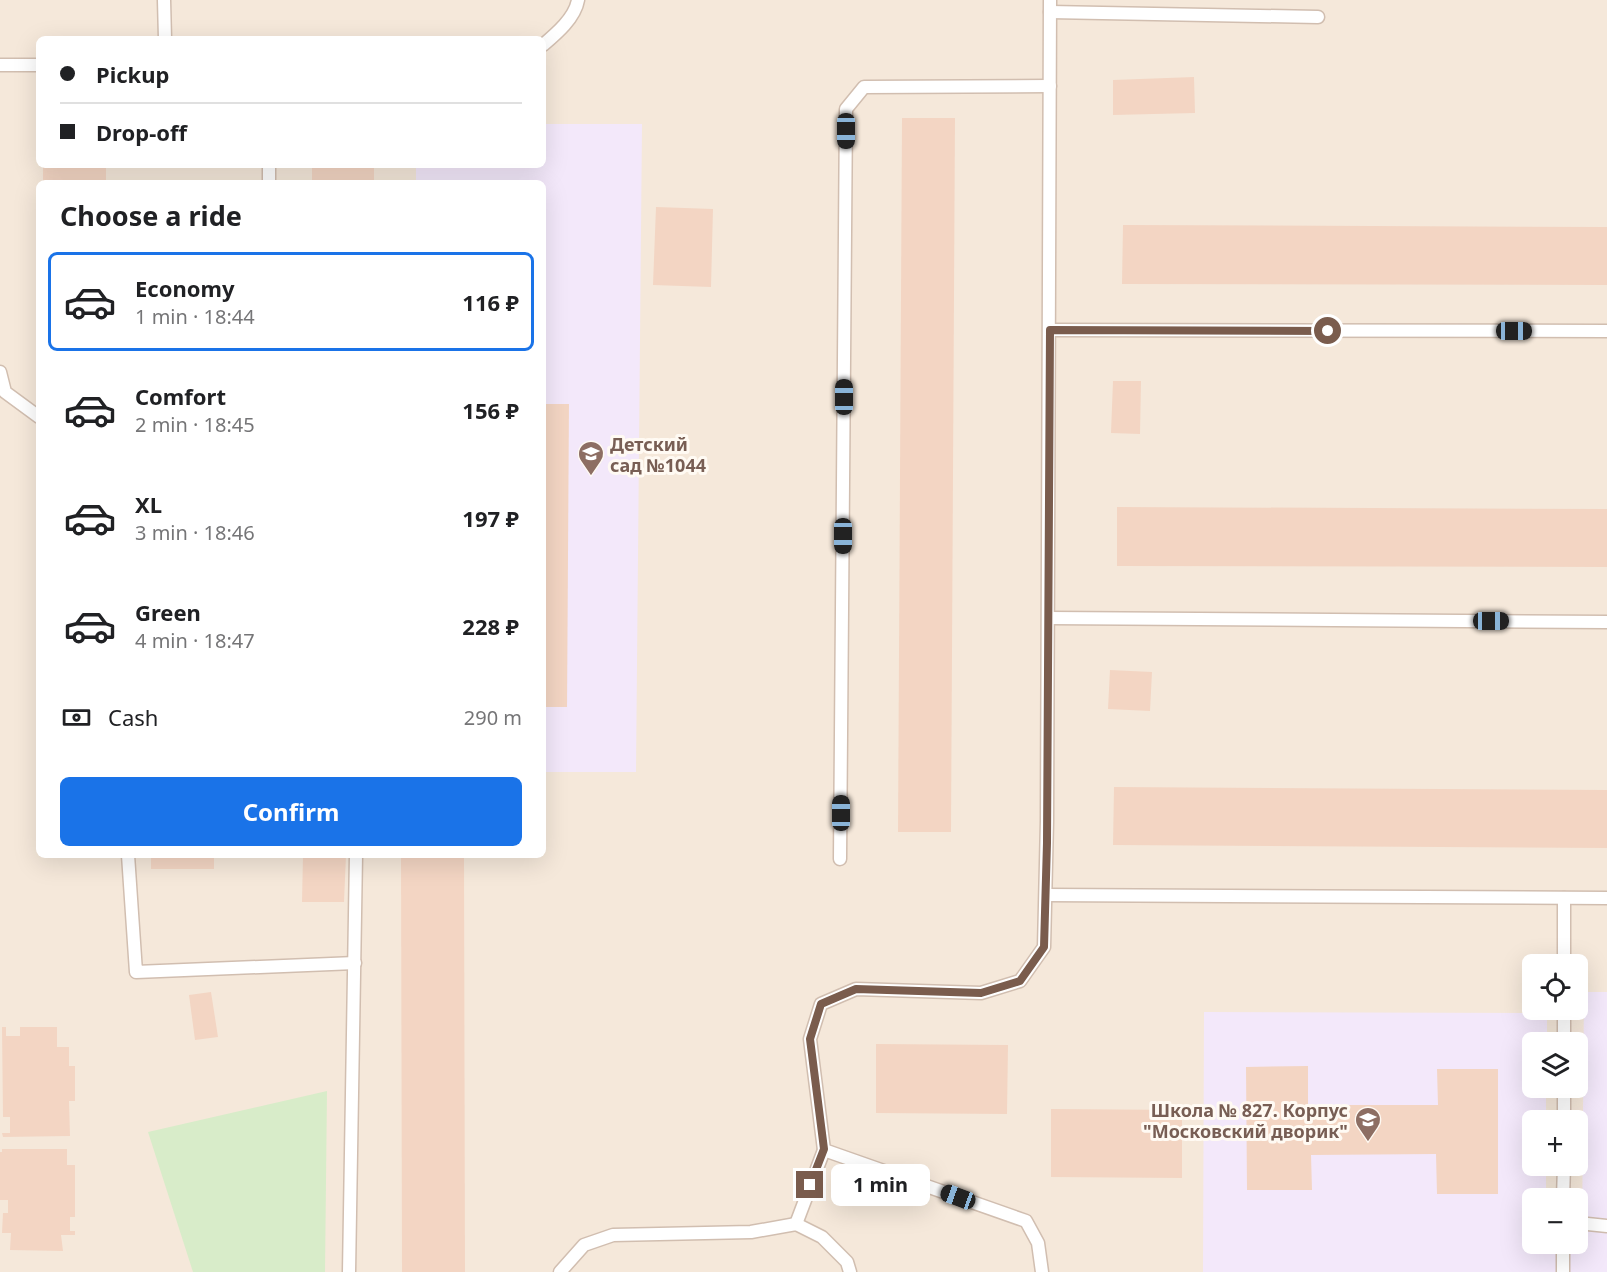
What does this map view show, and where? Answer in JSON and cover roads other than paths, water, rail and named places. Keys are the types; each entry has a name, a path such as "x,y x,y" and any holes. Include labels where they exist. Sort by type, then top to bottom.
{"lane":[{"path":"165,0 165,36"},
{"path":"546,42 561,30 577,6 578,0"},
{"path":"795,1224 824,1149 810,1039 821,1004 856,989 981,993 1020,981 1044,947 1049,618 1050,6 1318,17"},
{"path":"0,65 36,64"},
{"path":"840,859 846,109 864,87 1050,86"},
{"path":"1050,330 1607,331"},
{"path":"0,372 5,392 36,415"},
{"path":"1049,618 1607,622"},
{"path":"128,858 136,972 355,963"},
{"path":"349,1272 356,858"},
{"path":"1046,895 1607,898"},
{"path":"1564,898 1564,954"},
{"path":"824,1149 1026,1221 1038,1243 1042,1272"},
{"path":"560,1272 584,1245 613,1235 751,1232 795,1224 822,1237 847,1262 850,1272"},
{"path":"1588,1224 1607,1226"},
{"path":"1563,1254 1563,1272"}],"place":[{"name":"Детский сад №1044","path":"591,477"},
{"name":"Школа № 827. Корпус \"Московский дворик\"","path":"1368,1143"}]}
